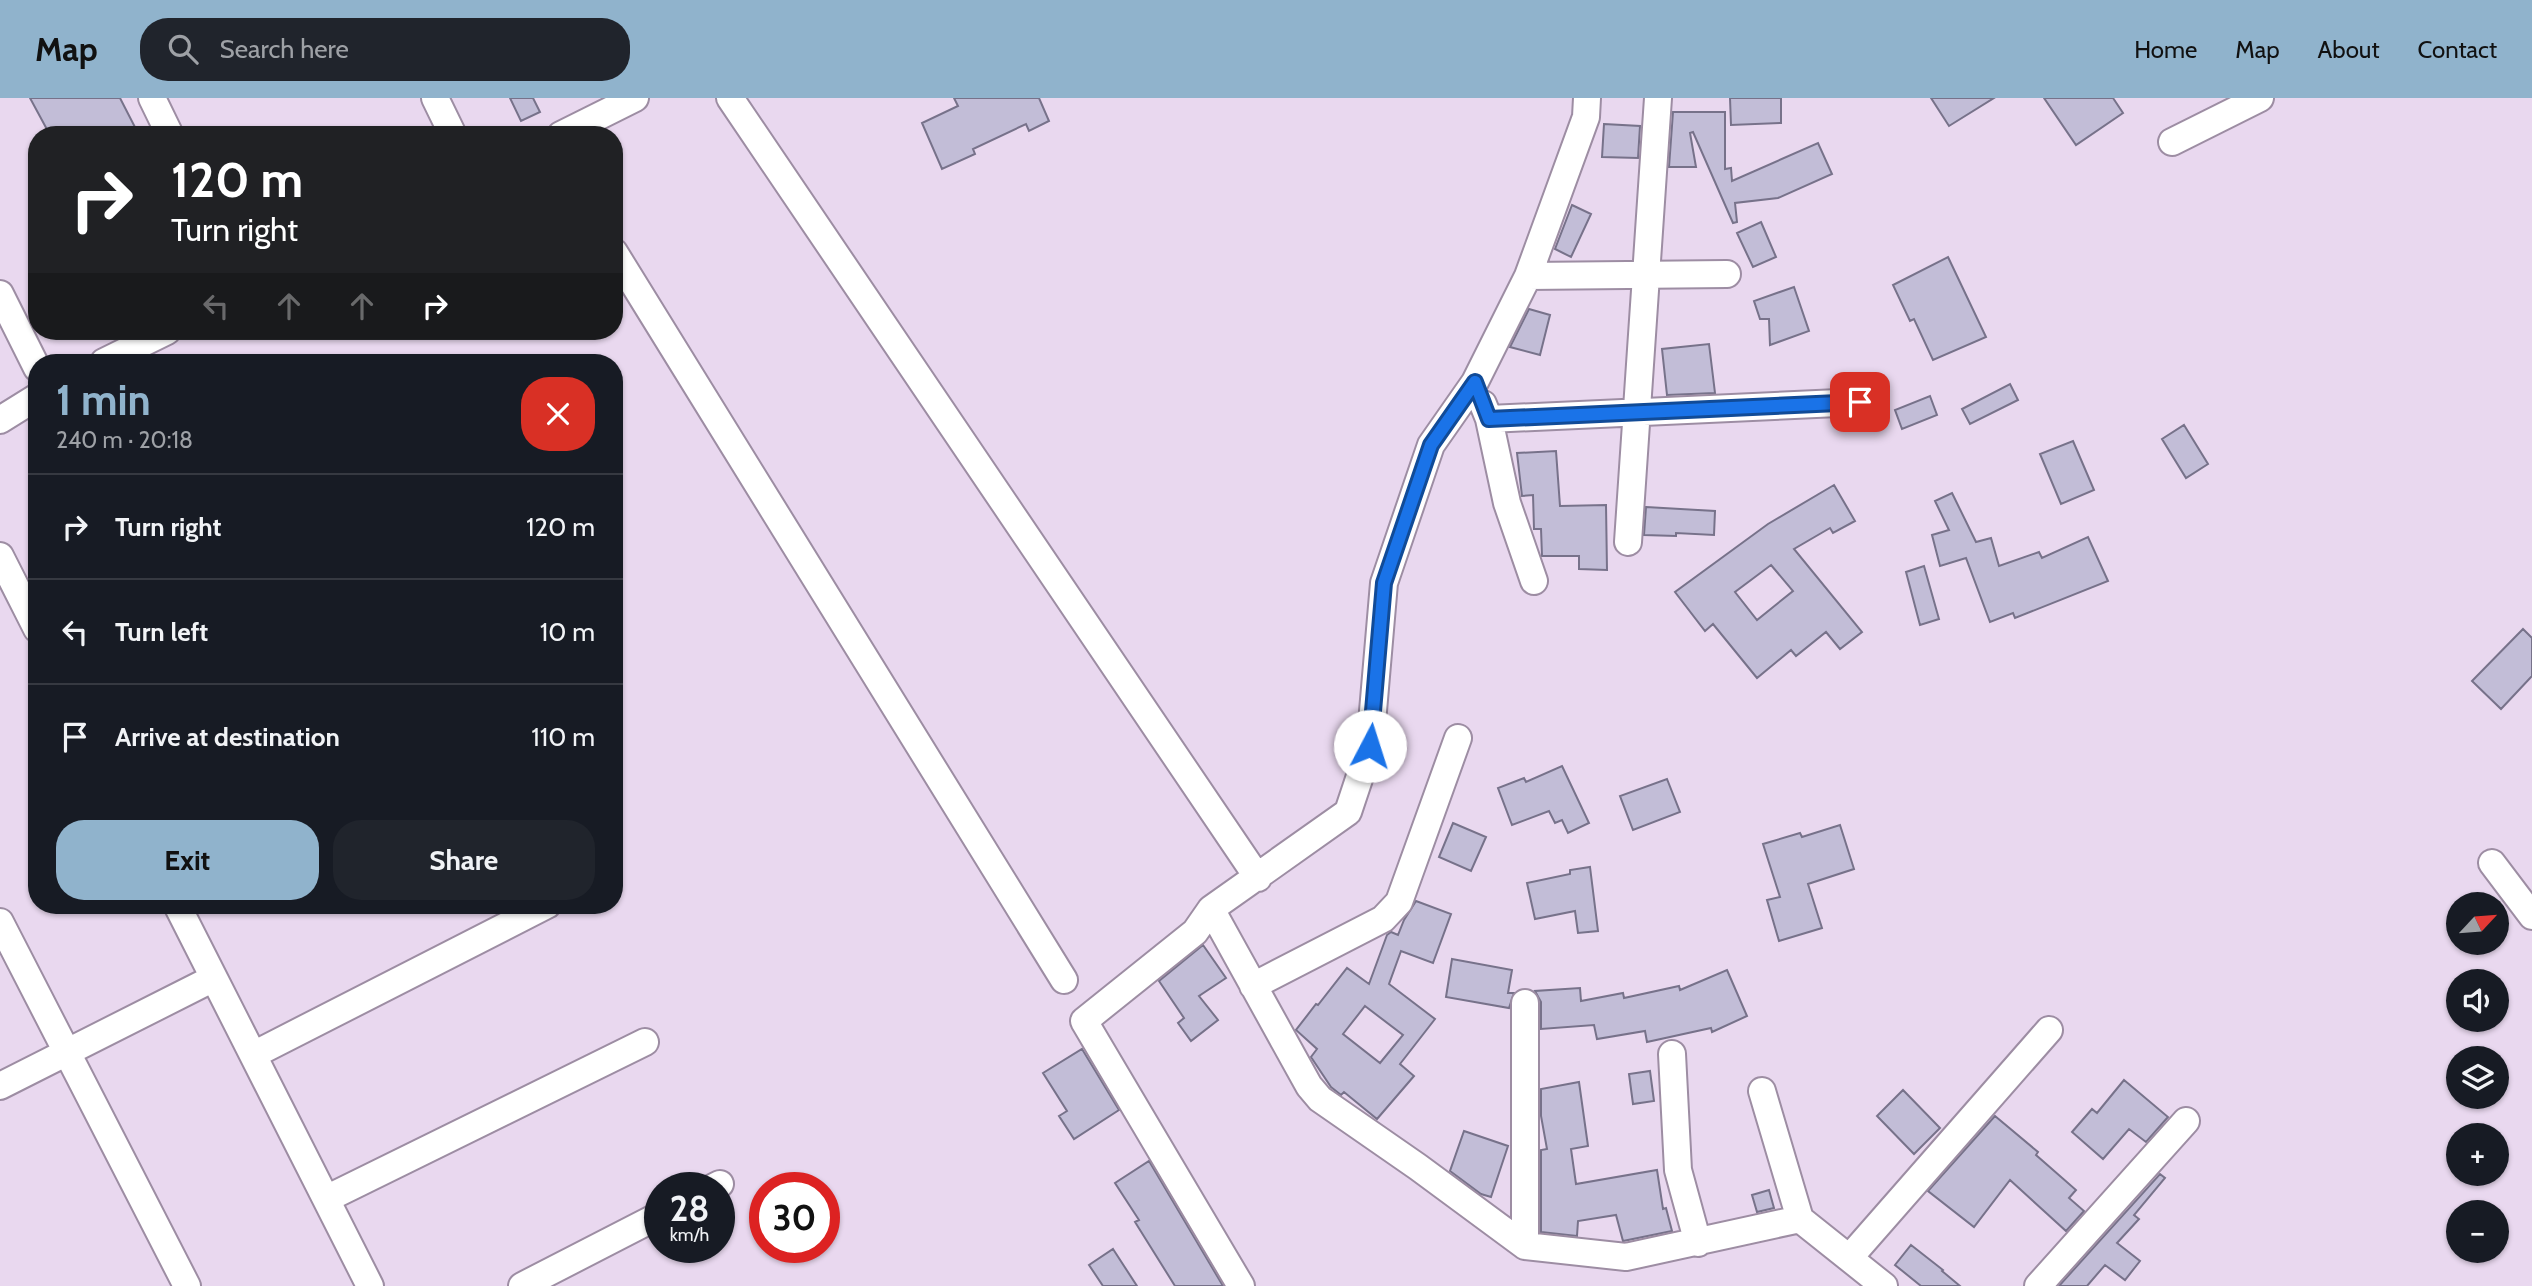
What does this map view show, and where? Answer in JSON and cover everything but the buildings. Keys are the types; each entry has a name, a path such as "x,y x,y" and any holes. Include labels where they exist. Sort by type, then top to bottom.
{"street":[{"path":"152,98 166,126"},
{"path":"435,98 449,126"},
{"path":"579,126 635,98"},
{"path":"730,98 1258,878"},
{"path":"1241,1286 1084,1021 1195,932 1211,909 1348,812 1370,746 1384,583 1431,445 1475,382 1528,276 1586,117 1587,98"},
{"path":"1628,542 1658,98"},
{"path":"2172,142 2260,98"},
{"path":"623,267 1064,981"},
{"path":"1528,276 1727,274"},
{"path":"0,294 30,354"},
{"path":"120,354 149,340"},
{"path":"1475,382 1489,419 1507,503 1534,581"},
{"path":"1489,419 1860,402"},
{"path":"0,420 28,403"},
{"path":"0,556 28,604"},
{"path":"1253,986 1383,919 1399,902 1458,738"},
{"path":"2492,863 2532,916"},
{"path":"1211,909 1309,1086 1320,1099 1525,1246 1626,1256 1698,1243 1800,1219"},
{"path":"183,914 370,1286"},
{"path":"253,1055 529,914"},
{"path":"0,922 187,1286"},
{"path":"0,1086 214,978"},
{"path":"1525,1003 1525,1246"},
{"path":"1850,1257 2049,1030"},
{"path":"326,1199 645,1042"},
{"path":"1672,1054 1678,1170 1698,1243"},
{"path":"1762,1090 1800,1219 1884,1286"},
{"path":"2038,1286 2186,1121"},
{"path":"522,1286 561,1277 644,1225"}],"route":[{"path":"1370,746 1384,583 1431,445 1475,382 1489,419 1860,402"}]}
